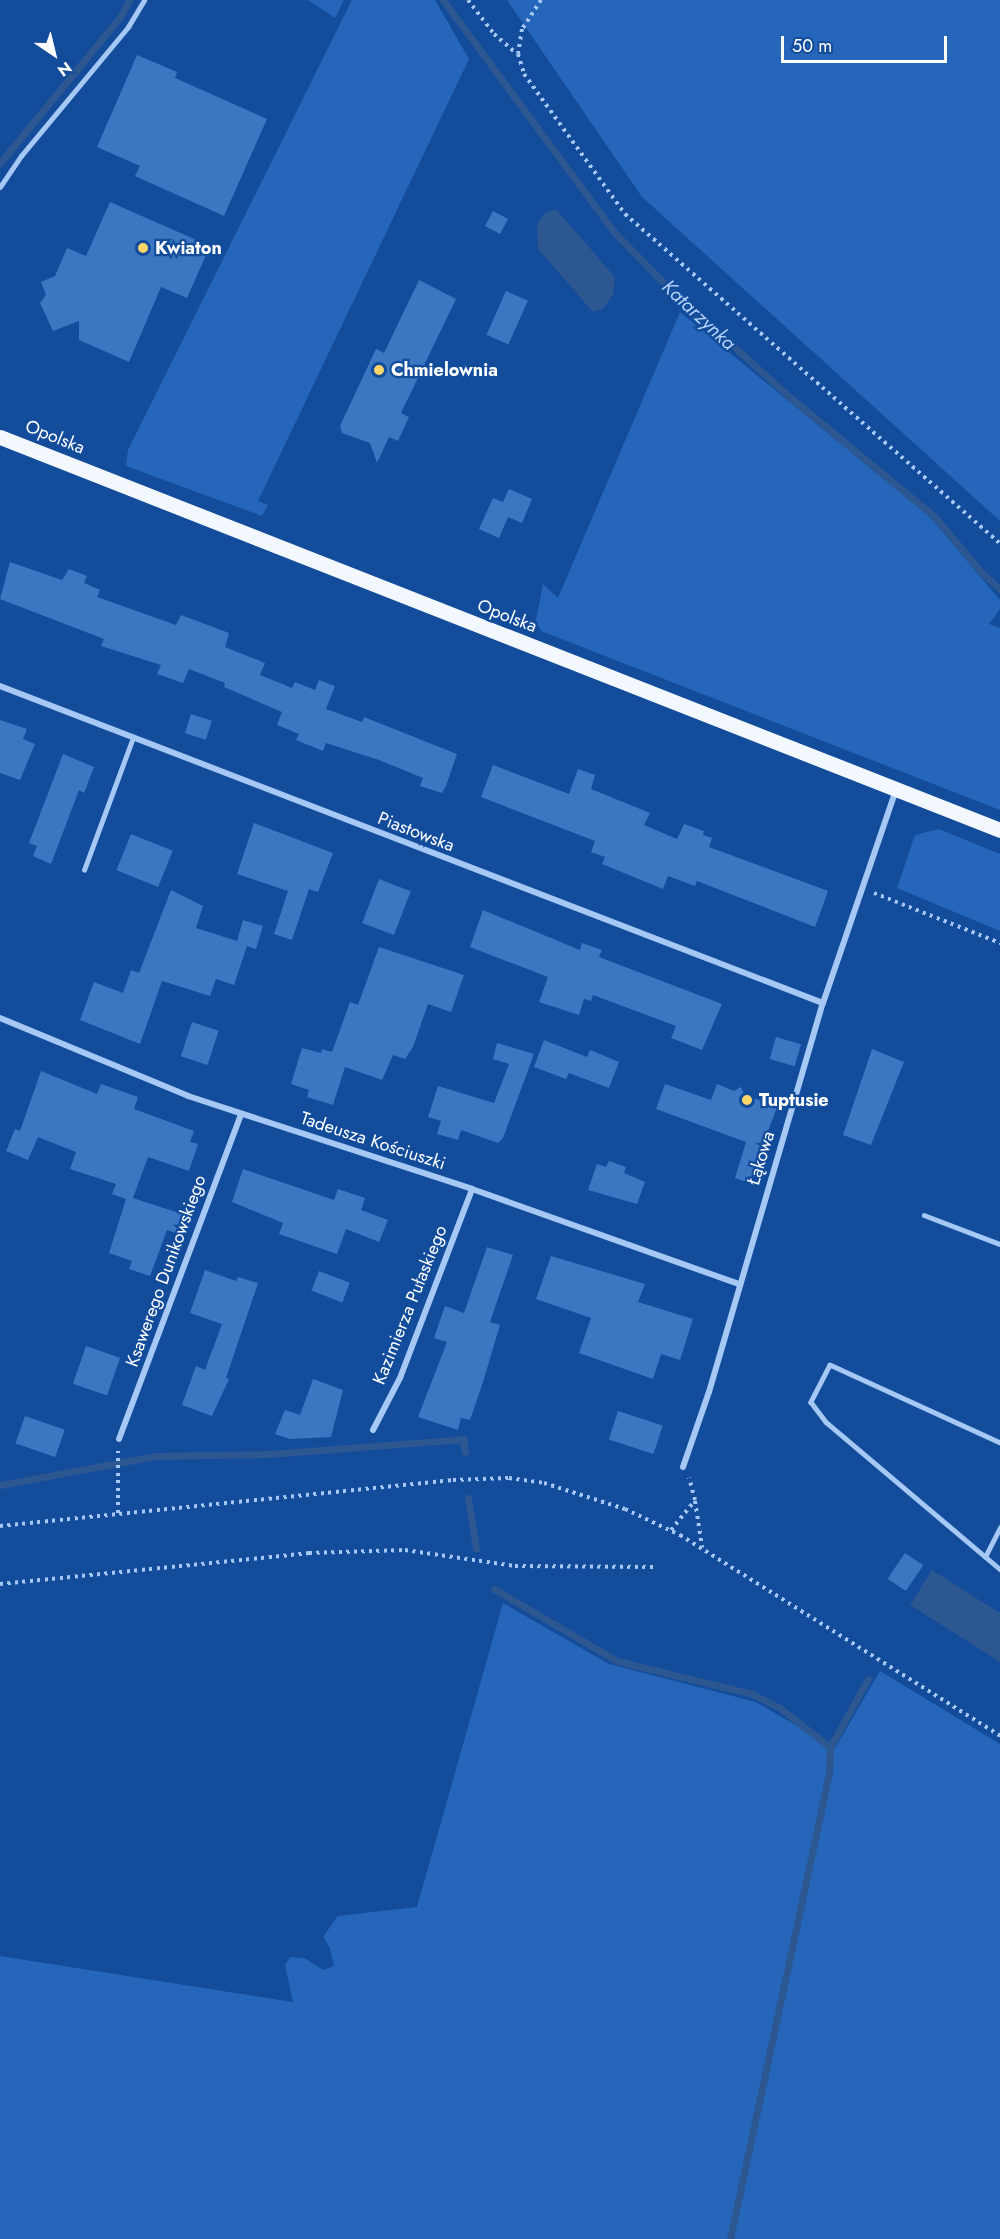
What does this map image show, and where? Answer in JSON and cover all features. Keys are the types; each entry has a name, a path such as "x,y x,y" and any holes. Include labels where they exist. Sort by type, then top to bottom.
{"main road":[{"name":"Opolska","path":"0,437 1000,830"}],"street":[{"name":"Piastowska","path":"0,686 132,740 823,1003"},
{"name":"Łąkowa","path":"683,1467 823,1003 896,790"},
{"name":"Tadeusza Kościuszki","path":"0,1018 241,1114 472,1189 739,1284"},
{"name":"Ksawerego Dunikowskiego","path":"120,1439 241,1114"},
{"name":"Kazimierza Pułaskiego","path":"373,1430 399,1378 472,1189"}],"lane":[{"path":"0,188 21,156 128,27 144,0"},
{"path":"84,870 132,740"},
{"path":"924,1215 1000,1244"},
{"path":"1000,1443 830,1365 811,1402 826,1422 1000,1569"},
{"path":"985,1557 1000,1528"}],"path":[{"path":"468,0 494,34 518,54"},
{"path":"541,0 522,28 518,54 524,74 626,213 1000,543"},
{"path":"862,889 1000,943"},
{"path":"117,1459 118,1513"},
{"path":"683,1467 695,1500 702,1548"},
{"path":"0,1526 118,1513 509,1478 580,1492 671,1530 702,1548 1000,1736"},
{"path":"671,1530 695,1500"},
{"path":"0,1584 309,1554 405,1550 515,1566 653,1567"}],"shaded area":[{"path":"308,0 344,0 335,18"},
{"path":"352,0 435,0 469,59 258,501 268,505 262,516 126,466 128,450"},
{"path":"507,0 1000,0 1000,521 642,197"},
{"path":"556,209 615,277 613,294 603,309 593,312 538,249 537,225 544,214"},
{"path":"680,312 930,517 1000,600 1000,609 989,624 1000,628 1000,810 541,631 536,620 543,584 558,598"},
{"path":"939,829 1000,854 1000,931 897,888 915,835"},
{"path":"932,1570 1000,1613 1000,1662 910,1605"},
{"path":"503,1603 609,1664 756,1702 835,1748 880,1671 1000,1744 1000,2239 0,2239 0,1956 293,2002 285,1965 290,1957 304,1958 323,1970 334,1966 330,1948 323,1937 338,1916 417,1907"}],"building":[{"path":"137,55 177,72 175,78 267,119 224,216 135,176 140,166 97,147"},
{"path":"110,202 210,246 187,298 161,287 129,362 79,340 79,321 53,331 40,303 46,295 41,282 55,276 67,248 86,256"},
{"path":"493,211 508,219 500,234 485,226"},
{"path":"419,280 456,299 401,413 409,417 398,441 389,437 377,463 370,443 342,433 340,426 376,349 384,353"},
{"path":"506,291 528,301 508,345 486,335"},
{"path":"509,489 532,499 522,523 508,517 499,538 479,529 493,498 503,502"},
{"path":"10,562 62,580 69,569 87,576 84,583 100,590 97,597 176,625 181,615 229,633 225,647 265,663 260,675 292,688 295,682 315,690 319,680 335,686 326,709 362,722 364,717 457,754 446,786 442,793 420,786 423,778 379,760 326,743 323,751 296,740 299,734 277,725 282,712 224,687 225,683 189,669 183,683 157,674 161,665 101,646 104,639 0,599"},
{"path":"191,714 212,721 206,740 185,733"},
{"path":"0,720 27,729 23,739 35,744 20,780 0,773"},
{"path":"63,754 94,767 84,793 79,790 51,864 33,856 37,846 29,843"},
{"path":"493,765 569,794 578,769 595,775 591,789 650,813 644,825 677,839 684,824 704,831 703,835 712,838 709,847 828,891 815,927 697,881 695,886 668,876 663,889 602,864 605,857 591,852 595,841 481,797"},
{"path":"254,823 333,853 318,892 309,889 292,940 274,934 288,891 237,874"},
{"path":"131,834 173,851 158,887 116,870"},
{"path":"379,879 411,891 394,935 362,923"},
{"path":"171,890 203,906 196,928 237,941 243,920 263,926 256,949 247,946 234,985 216,979 210,996 162,981 140,1044 80,1020 94,982 123,993 131,970 139,973"},
{"path":"483,910 580,950 582,943 602,950 599,957 722,1004 702,1050 671,1038 676,1026 593,995 591,1001 584,999 579,1015 539,1002 548,977 470,947"},
{"path":"379,947 464,975 451,1012 428,1004 413,1047 405,1059 393,1055 382,1080 345,1067 333,1105 307,1097 309,1090 291,1084 302,1048 321,1053 322,1049 332,1052 350,1002 358,1005"},
{"path":"192,1022 219,1031 208,1065 181,1056"},
{"path":"776,1037 801,1044 795,1066 770,1059"},
{"path":"544,1040 587,1057 590,1050 619,1062 609,1088 569,1073 566,1079 534,1067"},
{"path":"497,1043 534,1054 503,1138 498,1143 461,1130 458,1140 437,1134 441,1121 428,1117 438,1086 494,1103 509,1064 493,1059"},
{"path":"872,1049 904,1062 871,1145 843,1135"},
{"path":"41,1071 97,1094 101,1084 138,1097 134,1109 194,1131 190,1142 198,1144 189,1171 148,1157 133,1198 185,1215 179,1234 167,1230 150,1276 129,1269 132,1261 109,1253 126,1199 112,1194 116,1184 70,1169 76,1152 38,1137 28,1160 6,1151 15,1129 20,1131"},
{"path":"665,1084 711,1100 717,1084 734,1091 741,1087 744,1094 777,1107 749,1183 735,1178 746,1142 656,1109"},
{"path":"609,1161 626,1167 624,1173 645,1182 637,1204 588,1190 597,1164 606,1167"},
{"path":"243,1169 334,1200 338,1189 365,1198 361,1210 388,1220 379,1242 346,1229 337,1254 279,1234 283,1223 232,1202"},
{"path":"487,1247 513,1255 490,1322 500,1325 483,1382 470,1420 461,1418 458,1430 418,1417 447,1342 434,1338 445,1306 464,1313"},
{"path":"551,1256 645,1284 638,1302 693,1319 680,1360 661,1354 653,1379 579,1353 591,1318 536,1299"},
{"path":"205,1270 236,1281 238,1277 258,1283 226,1378 229,1379 212,1416 182,1405 196,1366 205,1370 222,1324 190,1313"},
{"path":"319,1271 350,1283 342,1302 311,1291"},
{"path":"86,1346 120,1358 107,1396 73,1384"},
{"path":"313,1379 343,1390 331,1437 290,1439 275,1434 285,1410 300,1415"},
{"path":"618,1411 663,1426 653,1454 609,1440"},
{"path":"25,1416 65,1430 55,1457 16,1443"},
{"path":"905,1553 923,1565 906,1591 888,1579"}],"waterway":[{"path":"0,163 120,17 129,0"},
{"name":"Katarzynka","path":"443,0 613,231 672,291 792,399 934,516 982,573 1000,589"},
{"path":"0,1485 155,1456 270,1454 463,1439 465,1452"},
{"path":"468,1498 476,1548"},
{"path":"494,1589 617,1661 752,1694 781,1709 830,1747"},
{"path":"730,2239 829,1773 830,1747 868,1679"}],"place":[{"name":"Kwiaton","path":"143,248"},
{"name":"Chmielownia","path":"379,370"},
{"name":"Tuptusie","path":"747,1100"}]}
